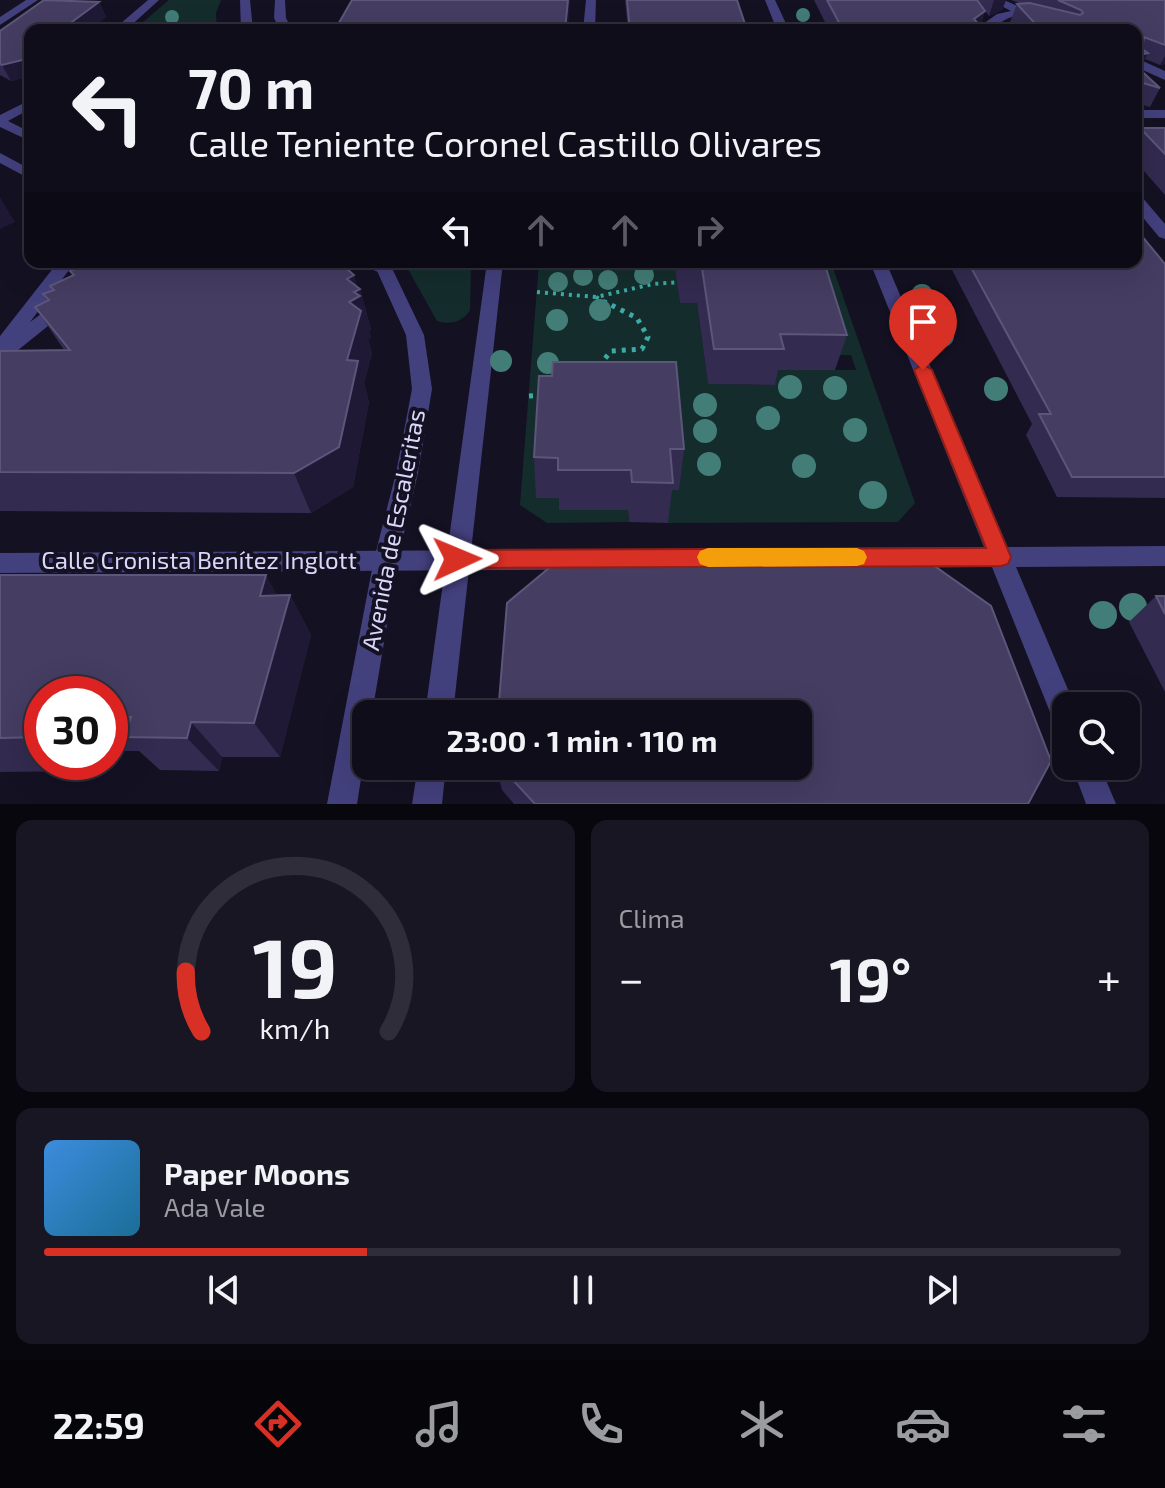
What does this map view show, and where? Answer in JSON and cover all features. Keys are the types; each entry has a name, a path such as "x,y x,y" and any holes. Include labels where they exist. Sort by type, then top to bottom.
{"street":[{"path":"0,22 33,0"},
{"path":"126,24 154,0"},
{"path":"245,0 246,24"},
{"path":"280,0 283,24"},
{"path":"589,24 591,0"},
{"path":"770,0 780,24"},
{"path":"995,0 1052,24"},
{"path":"986,24 1001,16 1025,12"},
{"path":"1142,65 1165,76"},
{"path":"0,121 24,107"},
{"path":"1142,114 1165,114"},
{"path":"0,121 24,134"},
{"path":"0,157 24,171"},
{"path":"1142,206 1165,234"},
{"path":"0,348 62,268"},
{"name":"Avenida de Escaleritas","path":"342,804 386,559 407,473 422,389 415,335 384,268"},
{"path":"441,700 494,268"},
{"path":"881,268 1056,692"},
{"path":"0,354 86,290"},
{"name":"Calle Cronista Benítez Inglott","path":"0,563 1165,556"},
{"path":"427,804 430,780"},
{"path":"1092,780 1101,804"}],"path":[{"path":"537,292 596,297 653,284 696,279"},
{"path":"596,297 637,318 648,337 642,349 611,350 604,354 597,375"},
{"path":"529,396 556,395"}],"green space":[{"path":"169,0 221,0 216,13 217,24 141,24"},
{"path":"407,268 471,268 470,310 456,322 437,321"},
{"path":"539,268 833,268 915,503 898,522 668,523 665,490 678,489 672,413 650,413 648,403 555,403 554,417 541,418 537,497 560,498 560,510 628,510 629,522 547,523 520,505","holes":["787,277 808,277 831,355 851,355 856,370 771,370 774,385 708,384 697,303 680,303 678,289 790,289"]}],"building":[{"path":"44,0 99,2 69,24 24,24 24,58 2,65 0,31"},
{"path":"352,0 568,0 566,24 338,24"},
{"path":"627,0 737,0 745,24 629,24"},
{"path":"827,0 977,0 985,11 974,19 978,24 840,24"},
{"path":"1058,0 1165,0 1165,45 1144,37 1142,49 1142,24 1035,24 1017,4 1030,3 1080,15 1083,13"},
{"path":"1142,72 1160,88 1142,83"},
{"path":"1142,128 1165,128 1165,154 1142,130"},
{"path":"1142,236 1165,264 1165,477 1072,477 1039,414 1051,414 971,268 1142,268"},
{"path":"76,268 346,268 354,275 347,279 360,289 354,292 360,296 349,302 361,311 347,360 358,361 339,447 294,473 0,472 0,351 70,350 35,307 49,300 43,294 54,290 50,286 74,275 70,271"},
{"path":"702,268 826,268 847,335 780,334 784,349 714,349"},
{"path":"553,362 676,362 684,449 670,449 673,483 632,482 631,470 558,470 558,458 534,457 539,376 552,376"},
{"path":"561,558 926,560 991,606 1051,761 1028,804 535,804 513,780 812,780 812,700 499,700 507,603"},
{"path":"0,575 266,575 260,596 290,595 254,723 191,722 187,738 128,737 131,717 128,717 128,676 24,676 24,737 0,738"},
{"path":"1156,596 1165,596 1165,614"}],"slow traffic":[{"path":"708,557 857,557"}],"route":[{"path":"457,559 1001,557 923,370"}]}
